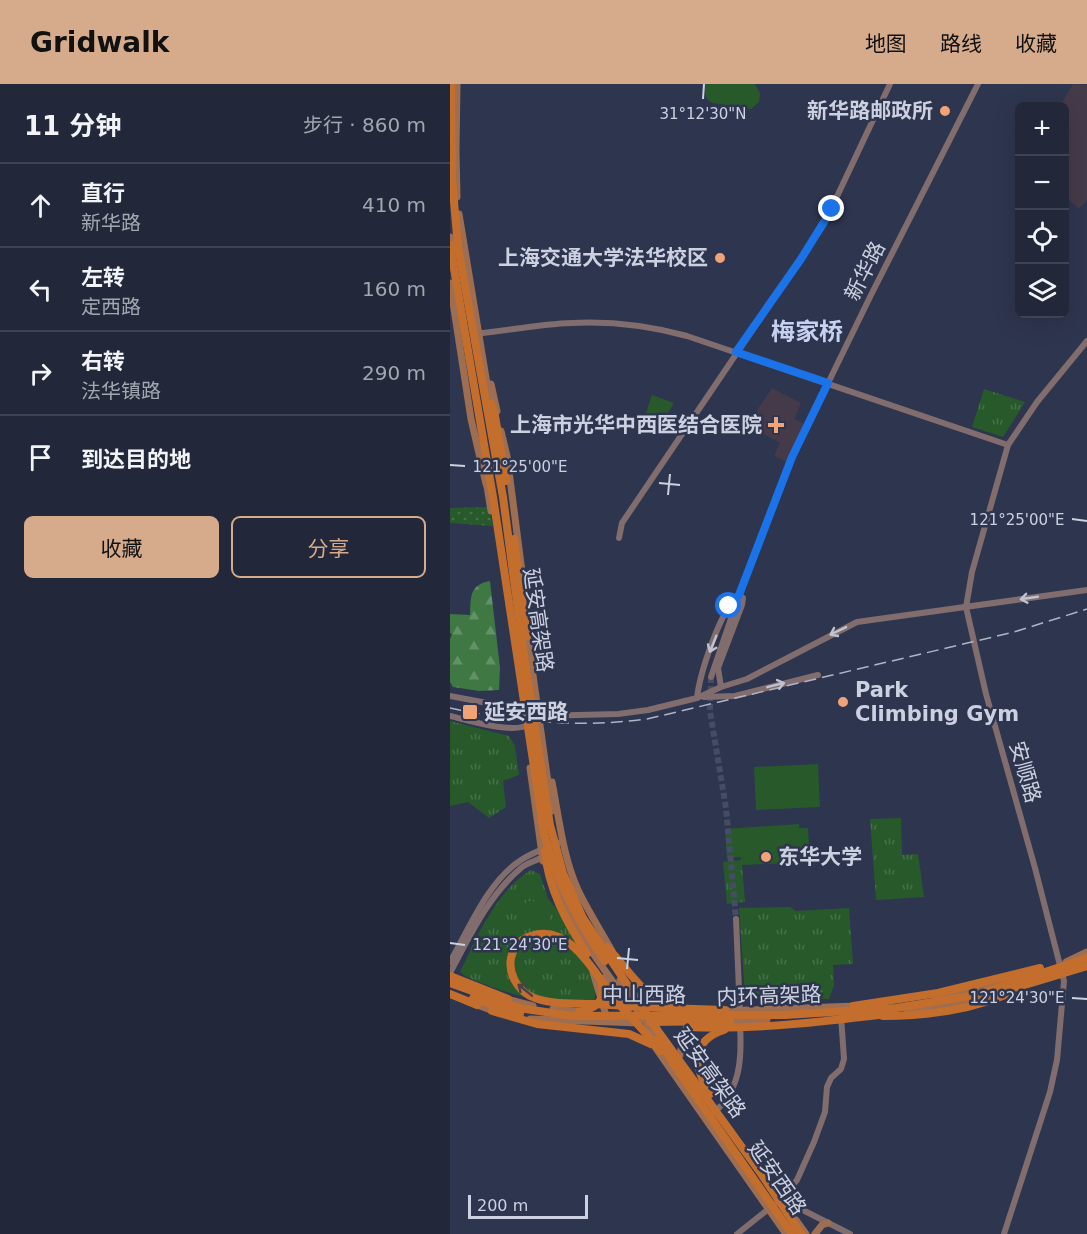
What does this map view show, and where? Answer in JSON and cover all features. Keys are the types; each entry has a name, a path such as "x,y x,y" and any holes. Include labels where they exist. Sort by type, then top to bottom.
{"highway":[{"name":"延安高架路","path":"454,84 452,179 458,247 503,497 550,825 563,873 583,918 592,932 658,1031 762,1175 801,1234"},
{"name":"延安高架路","path":"451,248 493,497 548,851 582,928 679,1072 793,1234"},
{"path":"461,303 462,331 489,499"},
{"path":"483,380 495,416 527,636"},
{"path":"544,832 546,861 554,891 574,934 623,1003 647,1017 681,1027 832,1021 898,1013"},
{"path":"592,932 622,962 642,988 656,1000 671,1008"},
{"path":"664,1056 621,1007 617,1002 581,953 569,943 551,934 543,934 523,939 514,949 510,966 512,975 520,987 532,997 556,1002 620,1006 630,1006 671,1008 750,1010 785,1015"},
{"path":"847,1006 938,993 1087,955"},
{"name":"内环高架路","path":"450,978 519,1008 572,1016 785,1015 896,1008 976,995 1087,955"},
{"path":"579,1012 590,1010 601,1000 603,989 599,967"},
{"name":"内环高架路","path":"450,989 511,1012 543,1018 570,1021 687,1022 898,1013 974,999 1087,968"},
{"path":"450,978 522,1004 548,1010 621,1015 644,1022 658,1030 669,1039 711,1096 762,1175"},
{"path":"841,1016 935,1013 1000,998 1042,981"},
{"path":"450,995 504,1016 537,1024 637,1036 650,1043 679,1072"},
{"path":"711,1096 699,1073 699,1051 712,1034 738,1024"}],"main road":[{"name":"延安西路","path":"454,101 457,204 480,334 496,460 531,658 565,882 607,959 648,1023 652,1034 793,1234"},
{"name":"延安西路","path":"450,237 462,336 517,660 528,751 553,898 558,912 583,950 618,995 640,1012"},
{"path":"450,260 451,248"},
{"path":"450,283 462,336"},
{"path":"517,660 531,658"},
{"name":"延安西路","path":"559,844 579,891 619,966"},
{"name":"延安西路","path":"544,852 573,923 599,967 640,1012"},
{"path":"592,932 593,917"},
{"name":"延安西路","path":"573,923 575,939"},
{"path":"583,950 591,966 605,1012"},
{"name":"中山西路","path":"450,978 527,1005 549,1009 605,1012 740,1011 847,1006 935,998 977,989 1087,955"},
{"path":"599,967 607,959 619,966 649,995 665,1003 722,1006 740,1011"},
{"name":"中山西路","path":"450,995 521,1018 551,1021 738,1024 944,1005 999,993 1087,968"},
{"path":"640,1012 680,1055 719,1108 774,1204"},
{"path":"551,1021 652,1034"},
{"path":"680,1055 683,1038 692,1023"},
{"name":"延安西路","path":"774,1204 786,1234"},
{"name":"延安西路","path":"774,1204 806,1234"},
{"path":"815,1234 822,1225 828,1223"}],"street":[{"path":"619,538 622,522 824,224 890,84"},
{"name":"新华路","path":"711,677 739,595 792,457 978,84"},
{"path":"450,336 572,323 622,324 676,333 1008,445"},
{"name":"安顺路","path":"1004,1234 1045,1109 1057,1060 1063,975 986,694 966,607 972,572 1008,445 1037,402 1087,341"},
{"path":"697,698 762,672 856,622 1087,590"},
{"path":"697,698 701,673 729,606 739,595 744,598 718,672 721,687"},
{"path":"450,696 524,710 539,716 618,714 648,710 697,698 735,696 818,675"},
{"path":"450,716 497,726 525,727 539,716"},
{"path":"450,978 484,912 497,893 522,867 559,844"},
{"path":"450,962 481,905 505,873 520,860 544,852"},
{"path":"709,1116 719,1108 730,1093 742,1053 738,1024 740,1011 736,919"},
{"path":"737,1234 774,1204 797,1180 825,1112 827,1087 831,1078 841,1069 844,1059 841,1016"},
{"path":"774,1204 828,1223 850,1234"}],"shaded area":[{"path":"1073,84 1087,85 1087,200 1079,209 1069,200 1069,102 1062,102"},
{"name":"上海市光华中西医结合医院","path":"772,388 801,403 794,419 805,424 787,462 774,456 780,443 747,425"}],"green space":[{"path":"705,84 755,84 760,93 759,102 751,109 713,103 708,100"},
{"path":"984,389 1025,402 1003,437 972,427"},
{"path":"652,395 674,403 663,421 645,416"},
{"path":"489,507 493,526 450,523 450,508"},
{"path":"490,581 500,668 499,690 479,691 453,687 450,682 452,634 450,633 450,614 470,615 471,597 475,589 478,585"},
{"path":"450,721 509,736 515,746 519,775 503,781 506,807 489,818 468,802 450,806"},
{"path":"818,764 820,807 756,810 754,767"},
{"path":"901,818 902,855 918,854 924,897 876,900 870,819"},
{"path":"799,824 799,828 808,828 810,859 744,862 743,857 727,858 725,829"},
{"path":"786,827 789,863 742,865 745,902 727,904 723,862 741,860 739,830"},
{"path":"531,870 540,874 548,898 580,939 598,983 594,1001 526,997 482,983 460,972 498,902 519,879"},
{"path":"526,901 544,902 543,913 550,914 550,925 532,923 533,912 525,912"},
{"path":"790,907 796,911 849,908 853,964 833,965 834,985 829,999 750,999 745,996 739,908"}],"tunnel":[{"path":"711,677 710,711 726,808 736,919"}],"railway":[{"path":"450,708 499,717 548,722 597,723 647,719 1014,632 1087,609"}],"place":[{"name":"新华路邮政所","path":"945,111"},
{"name":"上海交通大学法华校区","path":"720,258"},
{"name":"上海市光华中西医结合医院","path":"776,425"},
{"name":"Park Climbing Gym","path":"843,702"},
{"name":"延安西路","path":"470,712"},
{"name":"东华大学","path":"766,857"}],"district":[{"name":"梅家桥","path":"807,332"}],"route":[{"path":"729,606 739,595 792,457 828,383 736,352 801,259 832,209"}]}
